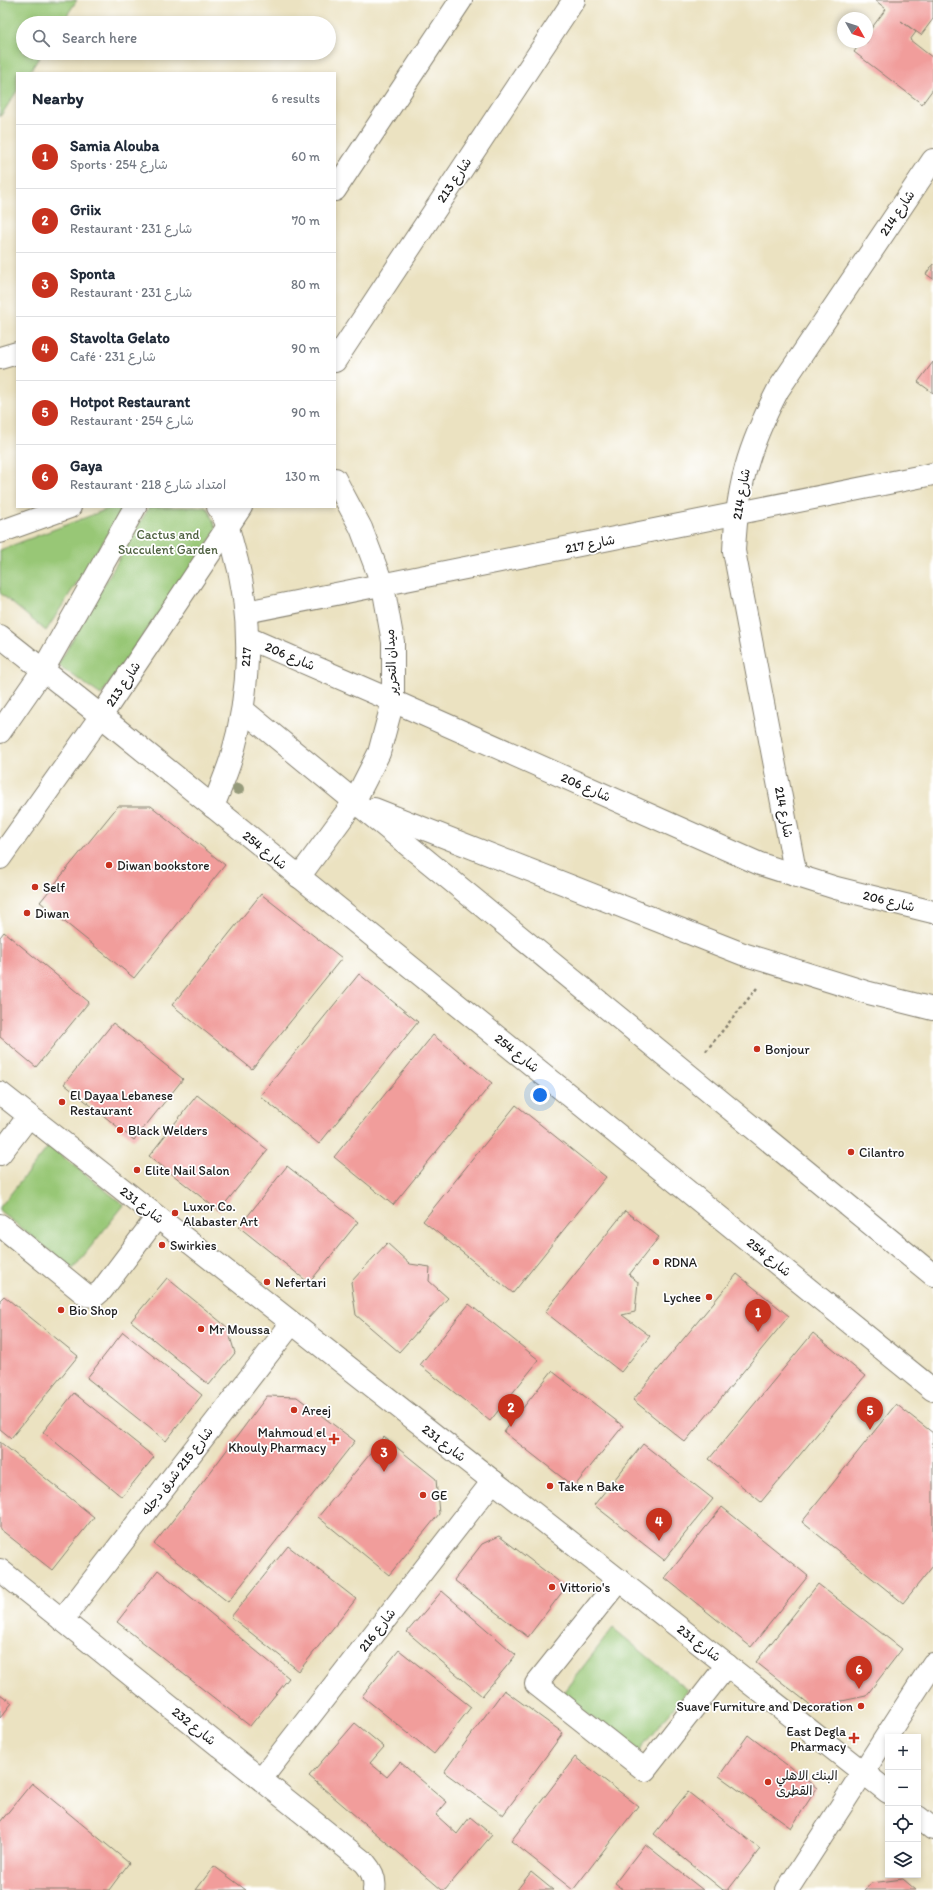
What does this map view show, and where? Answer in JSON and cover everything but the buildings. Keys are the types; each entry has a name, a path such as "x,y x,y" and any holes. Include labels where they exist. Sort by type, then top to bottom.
{"street":[{"path":"336,188 461,0"},
{"name":"شارع 213","path":"336,359 574,0"},
{"name":"شارع 214","path":"796,876 734,551 736,514 741,482 750,450 762,419 778,390 933,160"},
{"path":"0,358 16,353"},
{"name":"شارع 217","path":"246,612 383,586 933,474"},
{"name":"ميدان التحرير","path":"299,877 354,802 380,753 393,700 393,642 383,586 361,528 336,481"},
{"path":"2,529 64,508"},
{"path":"0,732 43,670 134,508"},
{"name":"217","path":"213,807 231,759 243,710 248,638 240,570 228,529 218,508"},
{"name":"شارع 213","path":"0,858 102,716 228,529 240,508"},
{"path":"0,636 102,716"},
{"name":"شارع 206","path":"248,638 393,700 760,864 836,888 933,912"},
{"path":"243,710 933,1275"},
{"name":"شارع 254","path":"102,716 933,1390"},
{"path":"354,802 736,951 869,993 933,1009"},
{"name":"شارع 231","path":"0,1094 885,1790"},
{"path":"0,1154 29,1116"},
{"path":"0,1225 86,1295 95,1296 102,1290 157,1217"},
{"name":"شارع 215 شرق دجله","path":"62,1620 292,1323"},
{"name":"شارع 216","path":"261,1779 493,1481"},
{"name":"شارع 232","path":"0,1570 365,1863 371,1870 374,1878 374,1890"},
{"path":"619,1580 536,1684 645,1770 727,1666"},
{"path":"787,1890 862,1771 933,1664"},
{"path":"921,1819 933,1829"}],"path":[{"path":"687,1074 776,964"}],"green space":[{"path":"0,0 77,0 67,16 16,16 16,60 37,60 30,72 16,72 16,93 0,117"},
{"name":"Cactus and Succulent Garden","path":"110,508 124,508 46,631 0,593 0,550"},
{"name":"Cactus and Succulent Garden","path":"148,508 208,509 217,530 101,695 58,665"},
{"path":"49,1146 124,1205 73,1269 0,1211 0,1207"},
{"path":"613,1628 688,1690 637,1753 562,1694"}],"place":[{"name":"Diwan bookstore","path":"109,865"},
{"name":"Self","path":"35,887"},
{"name":"Diwan","path":"27,913"},
{"name":"Bonjour","path":"757,1049"},
{"name":"El Dayaa Lebanese Restaurant","path":"62,1102"},
{"name":"Black Welders","path":"120,1130"},
{"name":"Cilantro","path":"851,1152"},
{"name":"Elite Nail Salon","path":"137,1170"},
{"name":"Luxor Co. Alabaster Art","path":"175,1213"},
{"name":"Swirkies","path":"162,1245"},
{"name":"RDNA","path":"656,1262"},
{"name":"Nefertari","path":"267,1282"},
{"name":"Lychee","path":"709,1297"},
{"name":"Bio Shop","path":"61,1310"},
{"name":"Mr Moussa","path":"201,1329"},
{"name":"Samia Alouba","path":"758,1332"},
{"name":"Areej","path":"294,1410"},
{"name":"Griix","path":"511,1427"},
{"name":"Hotpot Restaurant","path":"870,1430"},
{"name":"Mahmoud el Khouly Pharmacy","path":"334,1439"},
{"name":"Sponta","path":"384,1472"},
{"name":"Take n Bake","path":"550,1486"},
{"name":"GE","path":"423,1495"},
{"name":"Stavolta Gelato","path":"659,1541"},
{"name":"Vittorio's","path":"552,1587"},
{"name":"Gaya","path":"859,1689"},
{"name":"Suave Furniture and Decoration","path":"861,1706"},
{"name":"East Degla Pharmacy","path":"854,1738"},
{"name":"البنك الاهلي القطرى","path":"768,1782"}]}
